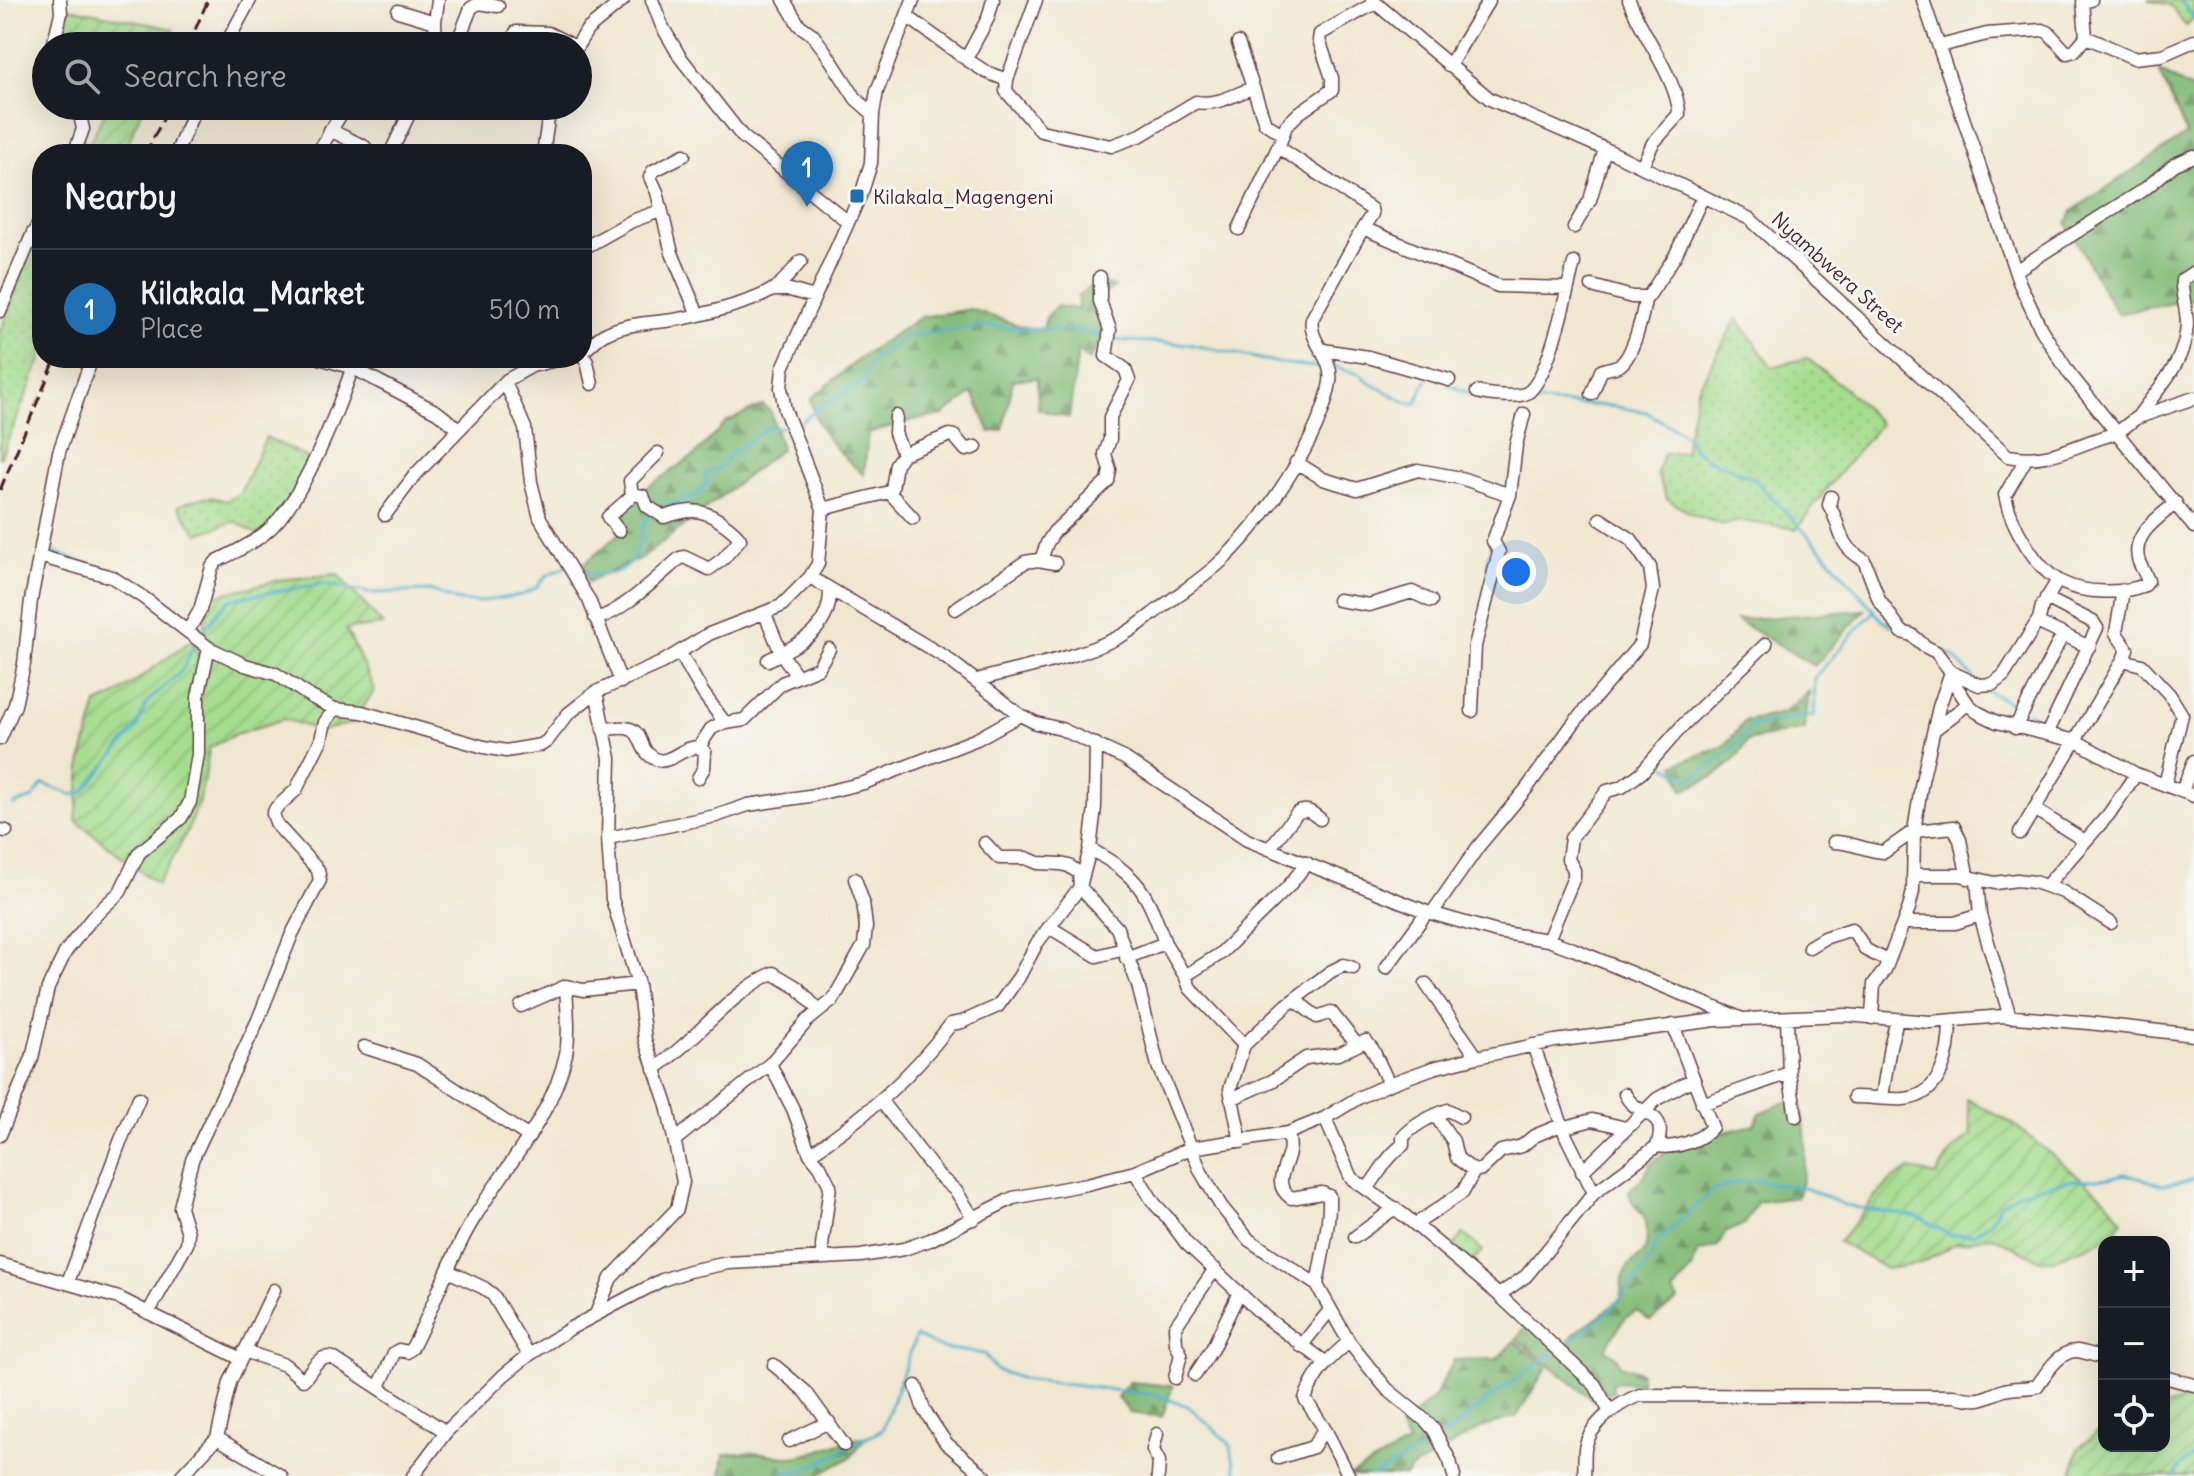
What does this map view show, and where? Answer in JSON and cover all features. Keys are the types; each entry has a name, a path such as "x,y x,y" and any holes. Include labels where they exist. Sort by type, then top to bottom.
{"street":[{"path":"56,32 61,13 60,0"},
{"path":"233,32 250,0"},
{"path":"435,32 438,0"},
{"path":"586,32 623,0"},
{"path":"652,0 662,26 680,57 742,136 847,221"},
{"path":"784,0 799,25 812,34 825,51 856,99 873,114"},
{"path":"39,556 112,577 209,648 245,665 276,674 335,709 362,712 484,747 520,750 547,741 568,714 596,692 680,653 709,634 781,606 810,577 818,564 823,509 785,410 781,388 789,350 863,189 871,163 877,91 913,0"},
{"path":"966,59 988,18 993,0"},
{"path":"1036,0 1007,80 1006,91 1041,131 1111,146 1141,135 1196,102 1206,105 1215,103 1252,88"},
{"path":"1449,66 1489,0"},
{"path":"1629,0 1679,107 1679,114 1653,143 1642,166"},
{"path":"1923,0 2015,271 2041,329 2069,373 2191,518"},
{"path":"1940,46 1987,34 2042,30 2048,32 2067,53 2074,51 2086,37 2086,1"},
{"path":"1239,229 1291,120 1333,88 1319,40 1321,32 1374,2"},
{"name":"Nyambwera Street","path":"1374,2 1490,99 1642,166 1750,219 1996,446 2008,456 2026,459"},
{"path":"462,32 471,8 479,3 498,6"},
{"path":"398,11 435,22"},
{"path":"908,17 986,72 1007,80"},
{"path":"2086,37 2134,58 2162,55 2194,41"},
{"path":"977,680 1075,654 1128,632 1216,566 1273,499 1323,411 1330,382 1323,350 1314,338 1312,319 1372,209 1280,140 1265,123 1238,43"},
{"path":"78,144 83,129 81,120"},
{"path":"180,144 190,120"},
{"path":"322,144 337,120"},
{"path":"395,144 406,120"},
{"path":"544,144 548,120"},
{"path":"330,130 357,144"},
{"path":"1574,227 1590,200 1605,149"},
{"path":"684,155 651,173 672,253 698,315"},
{"path":"2015,271 2146,188 2168,168 2194,156"},
{"path":"1592,286 1632,297 1645,297 1652,293 1675,256 1703,196"},
{"path":"592,244 639,218 660,211"},
{"path":"1363,228 1498,286 1568,288"},
{"path":"0,311 32,235"},
{"path":"774,290 801,261"},
{"path":"1477,392 1519,394 1530,390 1546,362 1574,263"},
{"path":"2176,503 2140,538 2139,562 2148,581 2140,588 2085,590 2058,580 2035,556 2011,521 2005,495 2026,459 2066,453 2117,433 2136,418 2178,363 2183,351 2187,314 2181,291 2182,280 2194,272"},
{"path":"1041,560 1051,536 1104,486 1110,474 1105,454 1110,439 1110,417 1129,380 1125,369 1106,356 1110,330 1100,301 1100,277"},
{"path":"592,344 605,333 635,324 698,315 774,290 790,290 814,297"},
{"path":"1592,394 1601,371 1620,365 1628,353 1642,317 1645,297"},
{"path":"1323,350 1368,357 1449,380"},
{"path":"0,739 18,691 59,452 88,368"},
{"path":"188,631 200,610 212,567 217,561 266,533 298,490 335,416 352,368"},
{"path":"362,368 437,412 459,429"},
{"path":"385,515 415,475 459,429 505,382 529,368"},
{"path":"588,368 592,384"},
{"path":"505,382 525,428 537,509 595,618 621,682"},
{"path":"2136,418 2194,398"},
{"path":"1472,711 1475,646 1499,552 1493,541 1510,495 1516,445 1524,414"},
{"path":"896,416 895,433 903,454"},
{"path":"823,509 889,492 896,464 903,454 950,435 966,450 976,447"},
{"path":"632,495 630,481 658,453"},
{"path":"1296,462 1323,479 1357,489 1422,470 1461,478 1510,495"},
{"path":"889,492 913,518"},
{"path":"595,618 608,616 656,581 680,558 709,569 726,556 740,539 735,531 701,510 678,512 665,518 647,506 643,496 632,495 608,517 619,531"},
{"path":"1831,497 1829,505 1844,545 1849,552 1864,560 1879,600 1896,626 1936,652 1968,704 1977,712 2015,728 2076,741 2136,774 2188,794 2194,761"},
{"path":"1386,968 1527,788 1573,724 1640,644 1653,589 1650,567 1631,539 1600,519"},
{"path":"955,609 1025,562 1041,560 1055,563"},
{"path":"810,577 945,657 1020,715 1124,758 1247,840 1430,912 1497,932 1548,940 1743,1019"},
{"path":"1950,674 1979,685 1997,682 2037,622 2046,598 2058,580"},
{"path":"768,660 801,642 826,618 830,611 830,589"},
{"path":"2020,833 2123,660 2127,649 2116,633 2123,590"},
{"path":"1338,600 1372,605 1412,592 1431,601"},
{"path":"2046,598 2095,623 2097,628 2047,734"},
{"path":"765,614 781,653 797,676"},
{"path":"2037,622 2089,647"},
{"path":"2015,728 2063,634"},
{"path":"1548,940 1574,877 1568,850 1571,838 1582,823 1607,791 1622,787 1641,773 1683,725 1766,644"},
{"path":"0,1135 32,1058 48,988 66,951 93,917 120,892 139,853 181,818 190,802 198,754 198,697 209,648"},
{"path":"699,747 711,729 749,717 773,690 818,668 829,649"},
{"path":"680,653 725,723"},
{"path":"2123,660 2142,665 2169,694 2182,715 2165,785"},
{"path":"1872,1018 1874,984 1883,974 1905,923 1913,891 1914,831 1922,781 1950,674"},
{"path":"596,692 610,758 608,838 612,899 638,984 645,1040 667,1105 683,1182 677,1209 611,1278 596,1314"},
{"path":"1935,729 1968,704"},
{"path":"148,1313 187,1244 188,1233 180,1207 192,1160 258,1020 292,934 320,880 318,870 277,825 273,814 296,790 321,740 325,722 335,709"},
{"path":"608,838 716,816 748,805 809,796 864,783 977,739 1020,715"},
{"path":"603,730 627,727 635,730 649,753 658,760 665,761 691,746 699,747 705,752 704,768 698,778"},
{"path":"810,1154 881,1101 929,1053 951,1024 998,1006 1011,989 1037,943 1080,887 1090,849 1095,807 1096,744"},
{"path":"2047,885 2118,802 2136,774"},
{"path":"2034,809 2085,841"},
{"path":"1269,849 1297,813 1309,811 1320,819"},
{"path":"1834,842 1850,842 1864,849 1884,852 1914,831 1949,826 1957,829 2010,1017"},
{"path":"985,843 999,858 1026,858 1038,863 1069,866 1079,873 1080,887 1117,928 1148,1021 1158,1066 1191,1148 1221,1206 1249,1240 1317,1285 1349,1342 1387,1389 1434,1430 1454,1476"},
{"path":"1090,849 1137,882 1151,905 1165,943 1185,975 1187,984 1244,1045"},
{"path":"1185,975 1220,954 1288,887 1307,863"},
{"path":"1913,875 1942,873 1995,883 2017,880 2047,885 2111,923"},
{"path":"675,1140 770,1064 833,1000 864,945 866,927 863,902 855,879"},
{"path":"1905,923 1955,923 1980,915"},
{"path":"1049,927 1097,956 1165,943"},
{"path":"1809,947 1824,938 1852,929 1866,950 1888,961"},
{"path":"1241,1142 1231,1099 1231,1085 1244,1045 1337,967 1344,965 1353,968"},
{"path":"654,1069 741,995 773,973 798,988 819,1011"},
{"path":"521,1006 566,986 583,990 638,984"},
{"path":"1426,984 1477,1057"},
{"path":"379,1387 394,1353 399,1350 407,1352 412,1348 454,1254 545,1108 566,1052 566,986"},
{"path":"1295,1000 1317,1017 1331,1012 1357,1045"},
{"path":"413,1476 446,1432 529,1355 596,1314 662,1280 728,1263 861,1256 904,1249 930,1240 1023,1194 1087,1184 1135,1172 1191,1148 1288,1133 1325,1118 1389,1084 1477,1057 1533,1045 1673,1025 1846,1015 1950,1021 2010,1017 2194,1035"},
{"path":"1787,1019 1789,1073 1796,1116"},
{"path":"1882,1097 1897,1020"},
{"path":"1854,1097 1908,1098 1926,1091 1934,1083 1949,1050 1950,1021"},
{"path":"1657,1146 1672,1147 1708,1132 1712,1125 1673,1025"},
{"path":"1231,1099 1272,1081 1306,1058 1338,1054 1366,1041 1389,1084"},
{"path":"1533,1045 1562,1126 1594,1193"},
{"path":"364,1047 417,1064 529,1137"},
{"path":"770,1064 793,1109 810,1154 830,1186 823,1258"},
{"path":"1702,1104 1789,1073"},
{"path":"1582,1172 1644,1111 1668,1091 1693,1079"},
{"path":"1499,1295 1526,1276 1594,1193 1657,1146 1659,1122 1633,1106 1625,1094"},
{"path":"68,1282 139,1098"},
{"path":"881,1101 938,1175 956,1191 974,1219"},
{"path":"1367,1189 1384,1168 1387,1157 1403,1145 1405,1134 1435,1115 1452,1110 1461,1117"},
{"path":"1435,1115 1453,1141 1457,1158 1474,1171"},
{"path":"1325,1118 1351,1178 1416,1224 1499,1295 1595,1385 1610,1412"},
{"path":"1416,1224 1463,1192 1474,1171 1482,1169 1501,1151 1522,1146 1534,1136 1562,1126 1592,1120 1626,1128"},
{"path":"1288,1133 1289,1151 1280,1178 1281,1186 1291,1198 1322,1193 1329,1196 1330,1216 1317,1285"},
{"path":"1135,1172 1180,1236 1239,1293 1301,1346 1325,1362"},
{"path":"1355,1237 1395,1208"},
{"path":"0,1264 119,1298 242,1355 285,1365 303,1380 320,1358 333,1358 446,1432"},
{"path":"1175,1378 1181,1354 1176,1344 1175,1327 1215,1269"},
{"path":"448,1271 493,1295 529,1355"},
{"path":"181,1476 217,1438 230,1382 274,1290"},
{"path":"1195,1375 1216,1341 1239,1293"},
{"path":"1301,1346 1330,1310"},
{"path":"1181,1354 1204,1351 1216,1341"},
{"path":"1349,1342 1325,1362 1310,1383 1305,1399 1349,1476"},
{"path":"1584,1476 1588,1438 1623,1401 1640,1395 1953,1396 1978,1400 2004,1390 2037,1386 2062,1357 2071,1352 2098,1356"},
{"path":"774,1365 806,1392 844,1445"},
{"path":"2170,1379 2194,1385"},
{"path":"916,1386 924,1410 946,1443 985,1476"},
{"path":"789,1441 829,1422"},
{"path":"1278,1458 1313,1447 1324,1429"},
{"path":"1157,1434 1153,1450 1159,1461 1158,1476"},
{"path":"217,1438 281,1476"}],"green space":[{"path":"2148,0 2194,0 2194,17 2186,26 2170,5"},
{"path":"69,8 174,29 173,32 64,32"},
{"path":"2159,71 2194,90 2194,299 2118,314 2067,224 2072,211 2187,134"},
{"path":"101,120 137,120 128,144 89,144"},
{"path":"32,248 32,368 37,368 0,459 0,331"},
{"path":"1099,281 1115,288 1098,296 1102,339 1089,360 1078,351 1069,418 1038,409 1037,378 1013,380 1003,430 990,432 973,393 943,415 868,433 864,475 839,451 817,421 811,399 866,353 921,317 971,309 1020,326 1043,330 1046,318 1056,306 1078,309 1078,295"},
{"path":"1737,318 1772,367 1807,358 1854,396 1880,424 1797,529 1740,521 1724,525 1694,515 1667,499 1657,474 1663,454 1684,452 1697,390"},
{"path":"763,405 771,412 781,449 645,556 588,582 584,564 619,534 620,506 696,454 726,422"},
{"path":"266,437 316,462 290,508 258,535 235,521 198,534 178,506 207,497 226,501 240,493"},
{"path":"337,574 383,625 346,629 375,690 352,723 321,731 284,719 236,734 209,748 203,786 192,820 157,884 76,821 82,759 97,704 115,696 192,640 199,658 209,597 279,580"},
{"path":"1865,610 1814,666 1736,620"},
{"path":"1809,691 1805,729 1747,741 1728,766 1683,790 1675,764 1725,746 1745,721 1783,713"},
{"path":"1967,1099 2012,1123 2102,1195 2123,1220 2112,1236 2098,1236 2098,1242 2053,1260 2040,1260 1992,1236 1955,1244 1921,1263 1887,1269 1839,1242 1892,1180 1910,1169 1936,1176 1952,1150 1972,1135"},
{"path":"1783,1103 1799,1103 1804,1126 1805,1162 1797,1197 1757,1202 1745,1224 1726,1232 1718,1246 1698,1252 1692,1269 1673,1292 1678,1300 1650,1321 1637,1311 1626,1317 1605,1348 1620,1365 1640,1372 1641,1384 1616,1382 1612,1384 1613,1392 1607,1394 1592,1371 1587,1377 1600,1398 1596,1402 1516,1339 1529,1323 1564,1348 1574,1334 1620,1300 1623,1276 1644,1252 1647,1237 1645,1219 1632,1202 1629,1191 1642,1179 1651,1164 1666,1151 1706,1136 1754,1125 1760,1113"},
{"path":"1463,1233 1483,1251 1471,1262 1452,1249"},
{"path":"1514,1341 1547,1367 1517,1416 1481,1428 1405,1476 1349,1476 1408,1443 1400,1427 1435,1396 1454,1360 1497,1359"},
{"path":"1129,1382 1173,1386 1162,1417 1130,1413 1117,1397"},
{"path":"2194,1397 2194,1476 2071,1476 2078,1449 2098,1432 2098,1452 2170,1452 2170,1405"},
{"path":"866,1437 851,1457 817,1476 721,1476 724,1454 757,1452 795,1457"}],"waterway":[{"path":"2180,0 2194,18"},
{"path":"799,423 824,404 862,383 870,362 904,337 981,326 1084,331 1103,338"},
{"path":"1110,340 1188,344 1279,363 1324,368"},
{"path":"1331,366 1360,374 1368,382 1408,403 1416,403 1427,380"},
{"path":"1449,385 1475,396"},
{"path":"1518,401 1610,406 1646,412 1679,431 1689,438 1694,450 1706,458 1753,478 1821,549 1882,620 1892,626"},
{"path":"659,507 696,496 706,484 705,475 724,465 728,456 767,428 789,427"},
{"path":"579,572 603,575 625,567 635,555 650,514"},
{"path":"45,549 90,565"},
{"path":"200,636 230,600 248,596 323,584 370,593 432,591 459,601 478,602 522,595 536,588 546,576 565,567"},
{"path":"1665,765 1689,780 1728,753 1752,726 1814,715 1815,677 1874,612"},
{"path":"13,805 33,798 43,784 73,795 83,792 137,727 147,702 182,671 196,642"},
{"path":"1941,651 1953,656 1972,676"},
{"path":"1986,690 2021,709"},
{"path":"2028,712 2049,724"},
{"path":"1561,1348 1610,1310 1649,1262 1656,1243 1712,1191 1734,1183 1758,1181 1808,1189 1847,1206 1918,1217 1950,1235 1974,1234 1991,1222 1999,1205 2020,1192 2065,1181 2124,1174 2164,1185 2194,1179"},
{"path":"772,1476 810,1468 882,1430 916,1336 941,1348 984,1354 996,1370 1022,1379 1155,1395 1188,1406 1230,1444 1237,1476"},
{"path":"1443,1437 1488,1399 1554,1352"},
{"path":"1373,1476 1436,1441"},
{"path":"2175,1476 2194,1454"}],"railway":[{"path":"194,32 208,0"},
{"path":"150,144 163,120"},
{"path":"0,490 52,368"}],"place":[{"name":"Kilakala_Magengeni","path":"857,196"},
{"name":"Kilakala _Market","path":"807,207"}]}
